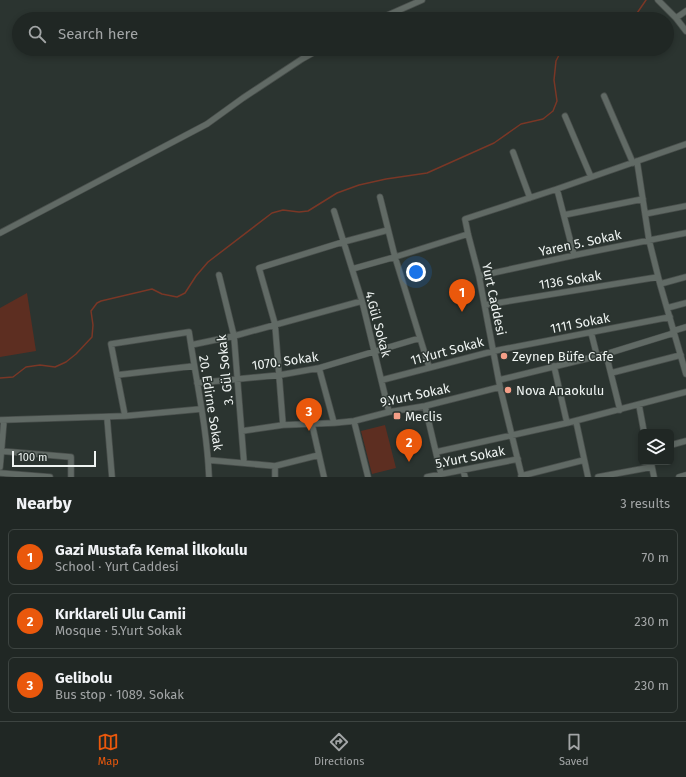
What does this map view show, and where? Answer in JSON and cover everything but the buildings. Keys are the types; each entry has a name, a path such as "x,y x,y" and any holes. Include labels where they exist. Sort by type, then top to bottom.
{"street":[{"path":"395,12 422,0"},
{"path":"658,0 670,12"},
{"path":"686,11 676,18 686,31"},
{"path":"0,233 207,124 243,98 307,56"},
{"path":"604,96 635,162 646,214 649,240 686,374"},
{"path":"565,116 592,177"},
{"path":"513,152 530,198 686,144"},
{"path":"557,189 574,256"},
{"path":"380,197 395,257 429,367"},
{"name":"Yurt Caddesi","path":"522,476 500,386 485,305 468,234 466,219 530,198"},
{"path":"564,215 643,199"},
{"path":"646,214 686,206"},
{"name":"4.Gül Sokak","path":"334,211 362,301 389,412"},
{"path":"283,425 275,324 259,268 343,242 388,230"},
{"name":"Yaren 5. Sokak","path":"479,276 686,233"},
{"path":"352,268 395,257 468,234"},
{"name":"3. Gül Sokak","path":"219,275 234,336 244,463"},
{"name":"1136 Sokak","path":"485,305 658,277"},
{"path":"660,284 686,277"},
{"path":"191,345 234,336 362,301"},
{"path":"667,308 686,303"},
{"name":"1111 Sokak","path":"494,350 670,317"},
{"path":"499,380 606,354 686,327"},
{"name":"20. Edirne Sokak","path":"117,375 111,344 188,332 201,409 209,477"},
{"path":"591,332 597,356"},
{"name":"1070. Sokak","path":"197,383 280,375 320,368 420,338"},
{"name":"11.Yurt Sokak","path":"382,380 494,350"},
{"path":"606,354 620,410"},
{"path":"611,373 681,355"},
{"path":"125,416 117,375 194,366"},
{"path":"554,366 567,423"},
{"path":"320,368 334,423"},
{"name":"9.Yurt Sokak","path":"242,431 283,425 354,421 389,412 425,406 500,386"},
{"path":"436,452 576,421 686,392"},
{"path":"639,405 643,429"},
{"path":"425,406 441,474"},
{"path":"0,467 2,420 107,417 201,409"},
{"path":"107,417 112,477"},
{"path":"354,421 368,477"},
{"path":"576,421 588,477"},
{"path":"312,424 324,477"},
{"path":"674,444 686,441"},
{"path":"1,451 71,456 70,477"},
{"path":"208,460 275,466 319,455"},
{"name":"5.Yurt Sokak","path":"427,477 518,459"},
{"path":"522,476 584,460"},
{"path":"598,477 651,465 654,477"},
{"path":"275,466 275,477"},
{"path":"463,470 465,477"},
{"path":"0,473 50,477"},
{"path":"679,477 686,475"}],"shaded area":[{"path":"27,293 36,351 0,357 0,308"},
{"path":"385,425 396,468 372,474 361,431"}],"waterway":[{"path":"638,12 646,0"},
{"path":"0,378 13,377 26,367 40,365 55,367 66,362 92,337 93,325 91,311 97,303 101,301 152,289 162,294 177,297 185,293 196,276 208,262 272,213 283,210 299,212 308,211 337,193 359,185 386,179 427,173 494,143 521,124 543,119 553,111 557,101 554,80 556,61 558,56"}],"place":[{"name":"Gazi Mustafa Kemal İlkokulu","path":"462,312"},
{"name":"Zeynep Büfe Cafe","path":"504,356"},
{"name":"Nova Anaokulu","path":"508,390"},
{"name":"Meclis","path":"397,416"},
{"name":"Gelibolu","path":"309,431"},
{"name":"Kırklareli Ulu Camii","path":"409,462"}]}
